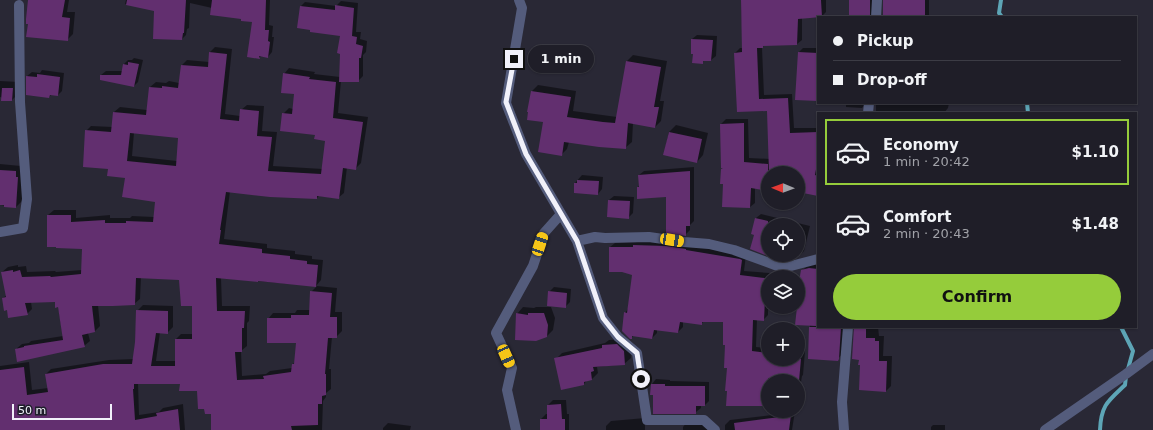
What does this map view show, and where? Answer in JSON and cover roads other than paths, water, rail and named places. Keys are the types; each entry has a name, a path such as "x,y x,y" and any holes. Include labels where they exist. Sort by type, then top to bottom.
{"street":[{"path":"520,0 522,8 506,102 526,154 577,241 603,318 618,337 637,353 647,420 704,420 715,430"},
{"path":"876,16 877,0"},
{"path":"0,232 23,228 27,199 20,102 19,5"},
{"path":"516,430 507,390 512,368 496,333 533,266 544,233 561,214"},
{"path":"577,241 595,237 649,237 708,244 734,250 783,268 817,259"},
{"path":"844,430 842,402 848,328"},
{"path":"1045,430 1153,354"}],"waterway":[{"path":"1001,0 999,13 1001,16"},
{"path":"1027,104 1028,112"},
{"path":"1122,328 1133,351 1128,369"},
{"path":"1100,430 1102,415 1106,404 1125,385 1126,376"}]}
